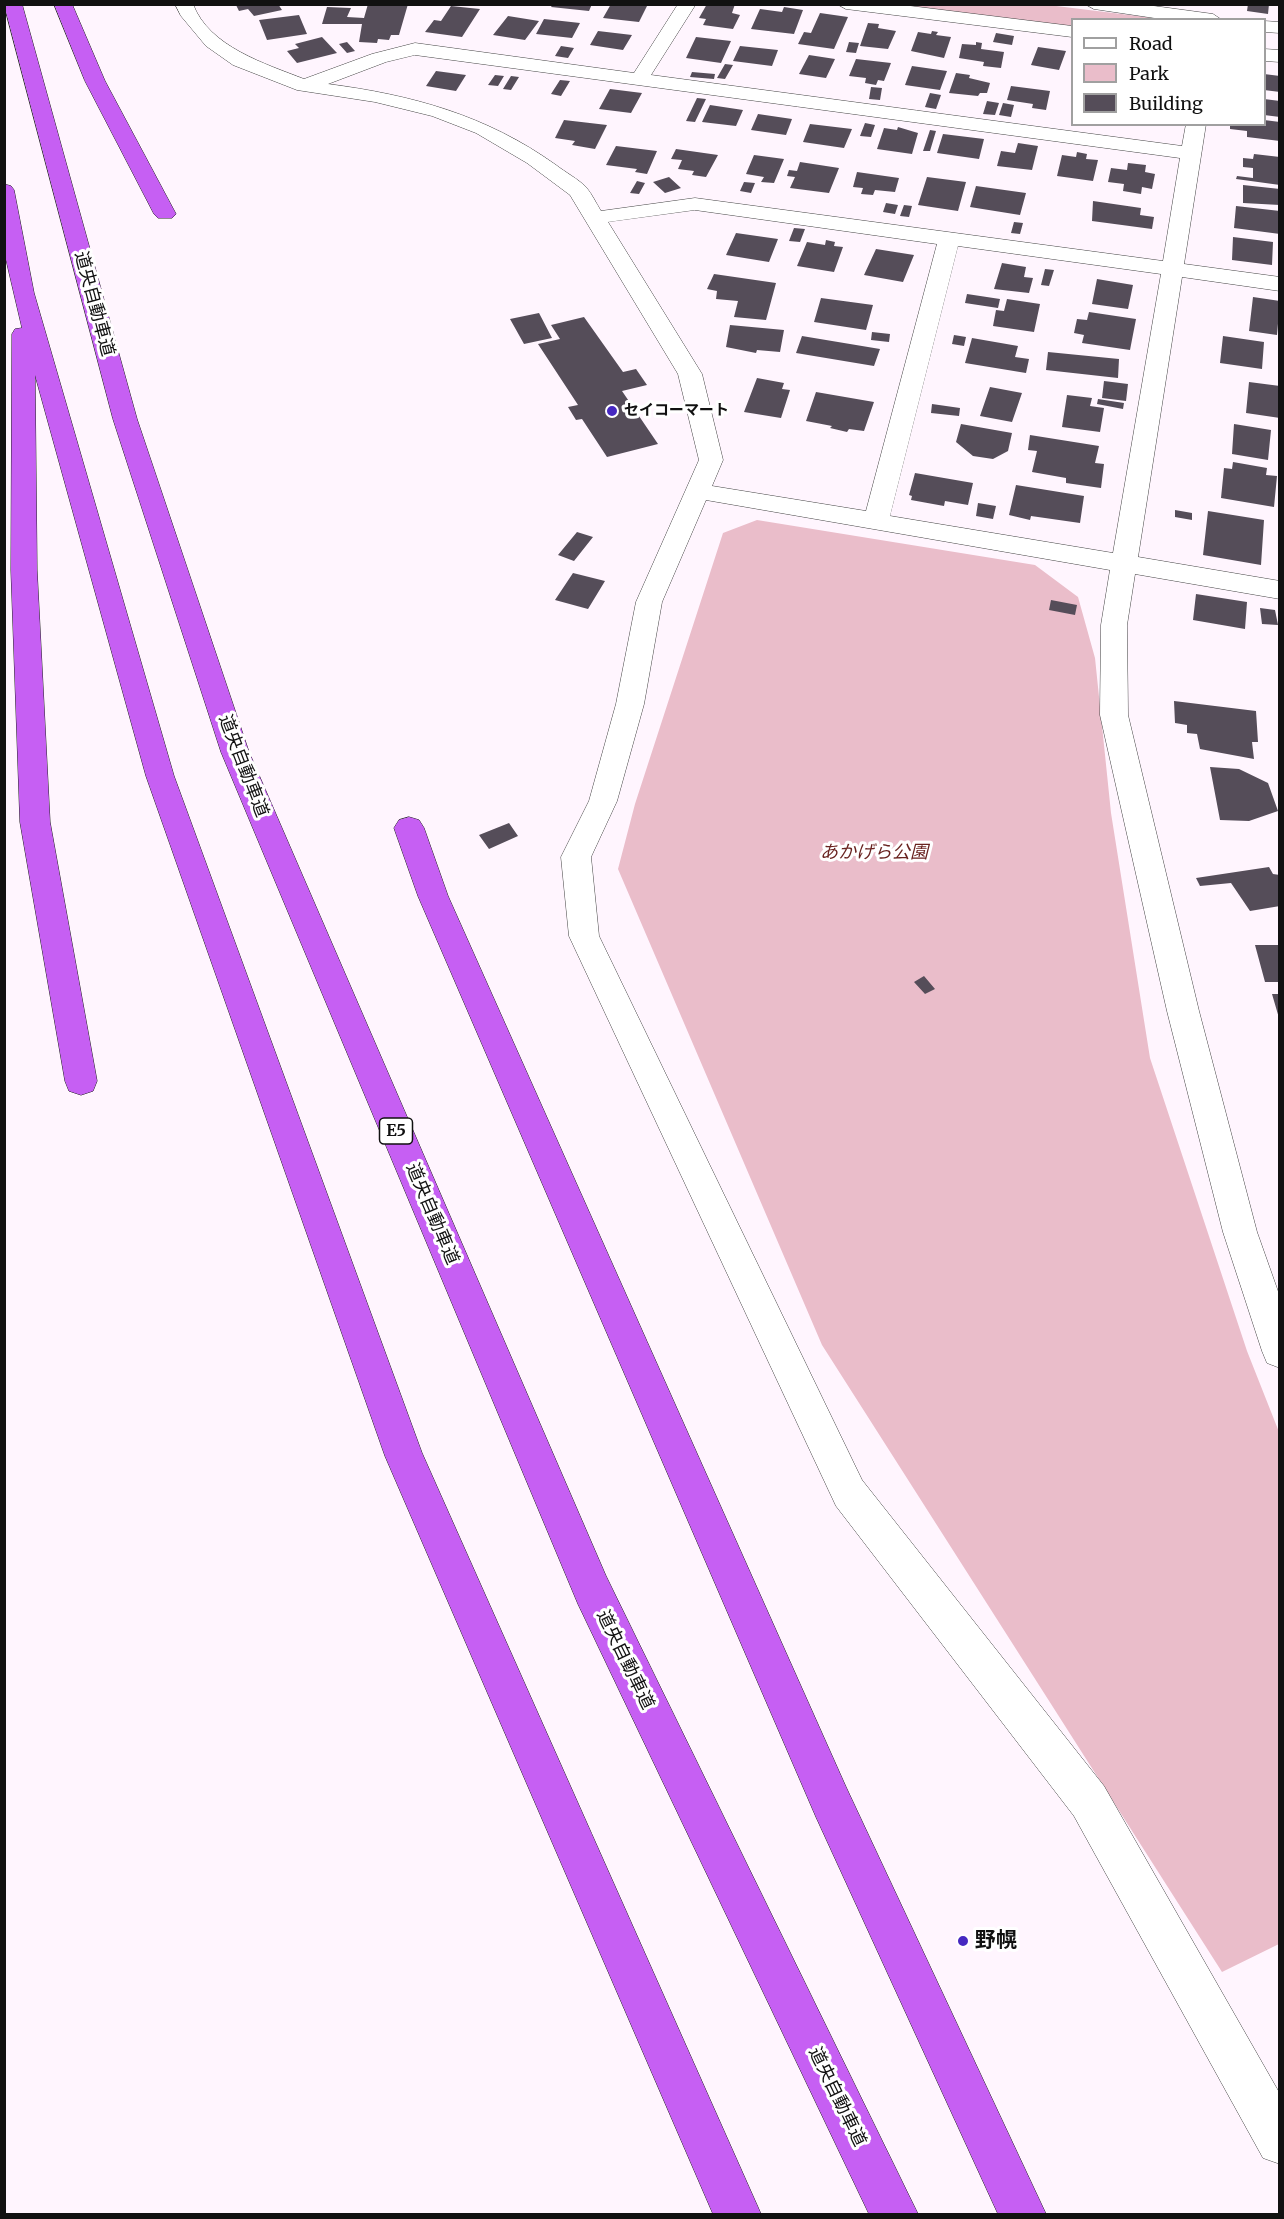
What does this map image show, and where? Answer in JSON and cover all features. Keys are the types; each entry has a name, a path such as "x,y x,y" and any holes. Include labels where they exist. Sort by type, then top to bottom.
{"highway":[{"name":"道央自動車道","path":"13,4 125,419 234,752 592,1590 894,2214"},
{"path":"63,4 66,18 95,81 165,214"},
{"path":"4,190 23,293 160,776 404,1456 736,2214"},
{"path":"23,293 24,570 35,822 81,1081"},
{"path":"409,828 433,896 831,1802 1022,2214"}],"street":[{"path":"184,4 187,12 213,42 240,61 304,86 375,96 439,112 483,129 534,159 578,191 690,374 711,459 649,602 630,704 603,801 576,857 584,936 849,1493 1089,1801 1280,2141"},
{"path":"639,80 687,4"},
{"path":"846,4 1071,32"},
{"path":"1094,4 1204,18"},
{"path":"304,86 379,58 415,49 1190,153"},
{"path":"1196,126 1114,625 1114,715 1183,1011 1240,1232 1272,1307 1280,1351"},
{"path":"594,219 695,204 1280,284"},
{"path":"876,521 949,239"},
{"path":"698,490 1280,590"}],"green space":[{"path":"1040,4 1154,18 1071,18 1071,27 891,5"},
{"name":"あかげら公園","path":"757,520 1035,565 1078,597 1095,658 1111,813 1150,1058 1247,1351 1279,1432 1279,1944 1222,1972 822,1345 618,869 635,804 723,533"}],"building":[{"path":"278,4 282,10 254,16 248,9 239,11 236,5"},
{"path":"368,4 408,4 399,35 391,35 389,40 378,39 377,43 359,42 362,24 322,24 327,7 351,8 347,17 364,18"},
{"path":"553,4 592,4 589,11 551,7"},
{"path":"611,4 648,4 639,22 603,18"},
{"path":"707,4 735,4 732,13 740,15 733,29 703,25 706,19 699,18"},
{"path":"1248,4 1269,4 1268,14 1247,11"},
{"path":"451,6 480,9 462,37 425,32 434,20 441,21"},
{"path":"784,7 803,10 794,34 751,29 760,9 782,12"},
{"path":"820,13 848,17 834,49 798,44 804,32 811,33"},
{"path":"299,15 307,34 267,40 259,20"},
{"path":"508,16 539,21 525,40 493,35"},
{"path":"544,19 580,23 572,38 536,34"},
{"path":"868,23 879,24 878,28 896,31 888,49 860,46"},
{"path":"598,31 632,35 623,50 590,45"},
{"path":"932,31 938,32 936,35 951,37 944,58 911,51 918,32 931,34"},
{"path":"996,33 1014,36 1012,45 993,42"},
{"path":"322,37 337,53 297,63 287,51 299,48 295,44"},
{"path":"696,37 731,41 721,63 686,58"},
{"path":"347,42 355,51 347,53 339,44"},
{"path":"849,42 859,43 856,53 846,52"},
{"path":"976,42 982,43 981,49 1004,52 1001,68 983,66 984,62 959,58 962,44 976,45"},
{"path":"561,46 574,48 568,58 555,56"},
{"path":"740,46 778,50 772,66 733,61"},
{"path":"1038,47 1066,51 1059,70 1031,65"},
{"path":"809,55 835,59 826,78 799,74"},
{"path":"856,59 891,63 884,81 878,80 876,85 865,83 866,78 849,76"},
{"path":"725,64 733,65 725,79 717,78"},
{"path":"912,66 947,71 940,90 905,85"},
{"path":"436,71 466,75 456,91 426,86"},
{"path":"692,72 715,74 714,79 690,77"},
{"path":"956,73 970,75 969,78 990,83 987,93 980,93 978,96 949,93"},
{"path":"1266,74 1280,76 1280,92 1266,90"},
{"path":"495,75 504,76 498,86 488,85"},
{"path":"511,76 519,77 511,90 503,89"},
{"path":"560,80 570,81 561,96 551,94"},
{"path":"1011,86 1050,91 1046,110 1032,108 1033,104 1007,100"},
{"path":"871,87 882,88 880,100 869,99"},
{"path":"610,89 642,93 631,113 599,109"},
{"path":"930,93 941,95 936,109 925,107"},
{"path":"697,98 706,99 695,122 686,121"},
{"path":"1266,99 1280,101 1280,117 1266,115"},
{"path":"987,101 999,103 995,115 983,114"},
{"path":"1003,103 1014,105 1011,117 999,115"},
{"path":"710,105 743,110 736,126 702,122"},
{"path":"758,114 792,119 786,135 751,130"},
{"path":"564,120 607,125 595,149 572,145 575,141 555,138"},
{"path":"1266,120 1280,122 1280,141 1247,137 1247,131 1230,129 1230,126 1266,126"},
{"path":"865,123 875,125 871,137 860,136"},
{"path":"810,124 852,129 844,148 803,142"},
{"path":"898,127 918,133 912,154 877,149 884,128 897,130"},
{"path":"930,130 936,131 930,151 923,151"},
{"path":"943,134 984,139 979,159 937,153"},
{"path":"1018,143 1038,146 1032,170 997,166 1001,151 1015,153"},
{"path":"616,146 657,151 647,174 635,172 637,169 606,165"},
{"path":"676,149 718,155 706,177 692,175 694,171 678,169 682,160 671,159"},
{"path":"1077,152 1087,154 1086,159 1098,160 1093,181 1057,176 1062,155 1076,157"},
{"path":"1254,154 1280,157 1280,185 1236,179 1237,176 1253,178 1253,168 1243,167 1243,158 1253,159"},
{"path":"754,155 784,159 774,183 761,182 764,177 746,174"},
{"path":"800,162 839,168 829,193 790,188 795,177 787,176 789,170 797,171"},
{"path":"1128,163 1146,165 1145,172 1155,174 1152,189 1142,187 1141,194 1123,191 1124,184 1108,182 1111,168 1127,170"},
{"path":"857,172 899,178 895,192 875,190 873,195 861,194 863,188 853,187"},
{"path":"669,177 681,188 665,193 653,182"},
{"path":"927,177 966,182 958,211 918,205"},
{"path":"637,181 645,183 639,194 630,193"},
{"path":"744,182 755,183 751,193 740,191"},
{"path":"1243,185 1280,189 1280,205 1243,203"},
{"path":"976,186 1026,193 1020,215 970,207"},
{"path":"1093,201 1141,208 1140,215 1154,217 1152,229 1092,221"},
{"path":"886,203 898,205 895,214 883,212"},
{"path":"904,205 912,206 909,217 900,216"},
{"path":"1236,206 1280,211 1280,234 1234,228"},
{"path":"1014,222 1023,223 1020,234 1011,233"},
{"path":"794,228 805,229 800,242 789,241"},
{"path":"736,233 778,239 769,262 726,255"},
{"path":"1233,237 1273,242 1272,265 1232,260"},
{"path":"826,240 835,242 834,246 843,247 834,272 797,266 807,242 825,245"},
{"path":"876,249 914,255 903,282 864,275"},
{"path":"1002,263 1026,267 1024,277 1033,278 1029,293 994,289"},
{"path":"1045,269 1054,270 1049,286 1041,285"},
{"path":"714,274 776,283 766,320 734,317 738,301 716,299 717,291 707,289"},
{"path":"1097,279 1133,285 1128,309 1092,304"},
{"path":"967,294 1000,299 998,308 965,303"},
{"path":"1253,297 1280,301 1277,335 1249,331"},
{"path":"821,298 873,305 866,330 814,322"},
{"path":"1007,299 1040,304 1034,332 993,326 996,310 1004,311"},
{"path":"1089,312 1136,319 1130,350 1082,343 1084,335 1074,333 1077,319 1087,320"},
{"path":"539,313 552,338 524,344 510,319"},
{"path":"584,317 623,372 636,369 647,385 622,391 658,444 607,457 582,419 576,420 568,407 578,405 538,344 560,339 551,325"},
{"path":"730,325 784,330 780,352 757,350 756,353 726,347"},
{"path":"872,332 890,334 889,342 871,340"},
{"path":"954,335 966,337 964,346 952,344"},
{"path":"802,336 880,349 874,366 796,353"},
{"path":"1223,336 1264,342 1262,369 1220,363"},
{"path":"972,338 1018,346 1015,357 1029,359 1026,373 965,363"},
{"path":"1048,352 1119,359 1118,378 1046,370"},
{"path":"757,378 784,383 782,389 790,390 781,418 744,412"},
{"path":"1104,381 1128,384 1126,401 1102,398"},
{"path":"1249,382 1280,386 1280,418 1246,413"},
{"path":"990,387 1022,393 1012,422 980,416"},
{"path":"816,392 874,402 864,431 849,429 847,432 830,428 832,426 806,421"},
{"path":"1067,395 1092,398 1090,406 1104,408 1100,432 1062,427"},
{"path":"1098,399 1124,403 1123,409 1097,404"},
{"path":"932,404 960,408 959,416 931,413"},
{"path":"961,424 1012,433 1008,451 993,459 973,456 956,442"},
{"path":"1234,424 1271,430 1268,460 1232,454"},
{"path":"1030,435 1099,446 1095,463 1104,464 1101,488 1066,483 1066,478 1032,472 1037,451 1028,450"},
{"path":"1233,462 1267,468 1266,475 1277,476 1274,507 1221,498 1224,468 1232,469"},
{"path":"915,473 973,483 968,505 945,501 944,506 911,500 912,496 909,495"},
{"path":"1016,485 1084,496 1080,523 1031,516 1030,520 1009,515"},
{"path":"978,503 996,506 993,519 976,516"},
{"path":"1175,510 1192,513 1192,520 1175,517"},
{"path":"1208,511 1264,520 1261,565 1203,555"},
{"path":"577,532 593,537 574,561 558,555"},
{"path":"573,573 605,581 588,609 555,600"},
{"path":"1196,594 1247,602 1245,629 1193,620"},
{"path":"1051,600 1077,605 1075,615 1049,610"},
{"path":"1260,608 1275,610 1278,625 1262,624"},
{"path":"1174,701 1256,711 1258,742 1252,742 1254,759 1200,749 1197,734 1187,733 1187,725 1175,723"},
{"path":"1210,767 1239,769 1268,783 1278,811 1249,821 1220,820"},
{"path":"509,823 518,836 489,849 479,835"},
{"path":"1269,867 1273,874 1280,875 1280,906 1250,911 1231,883 1200,886 1196,878"},
{"path":"1255,945 1280,945 1280,982 1265,982"},
{"path":"924,976 935,989 925,994 914,982"},
{"path":"1272,994 1280,994 1280,1018 1279,1018"}],"place":[{"name":"セイコーマート","path":"612,411"},
{"name":"野幌","path":"963,1941"}]}
